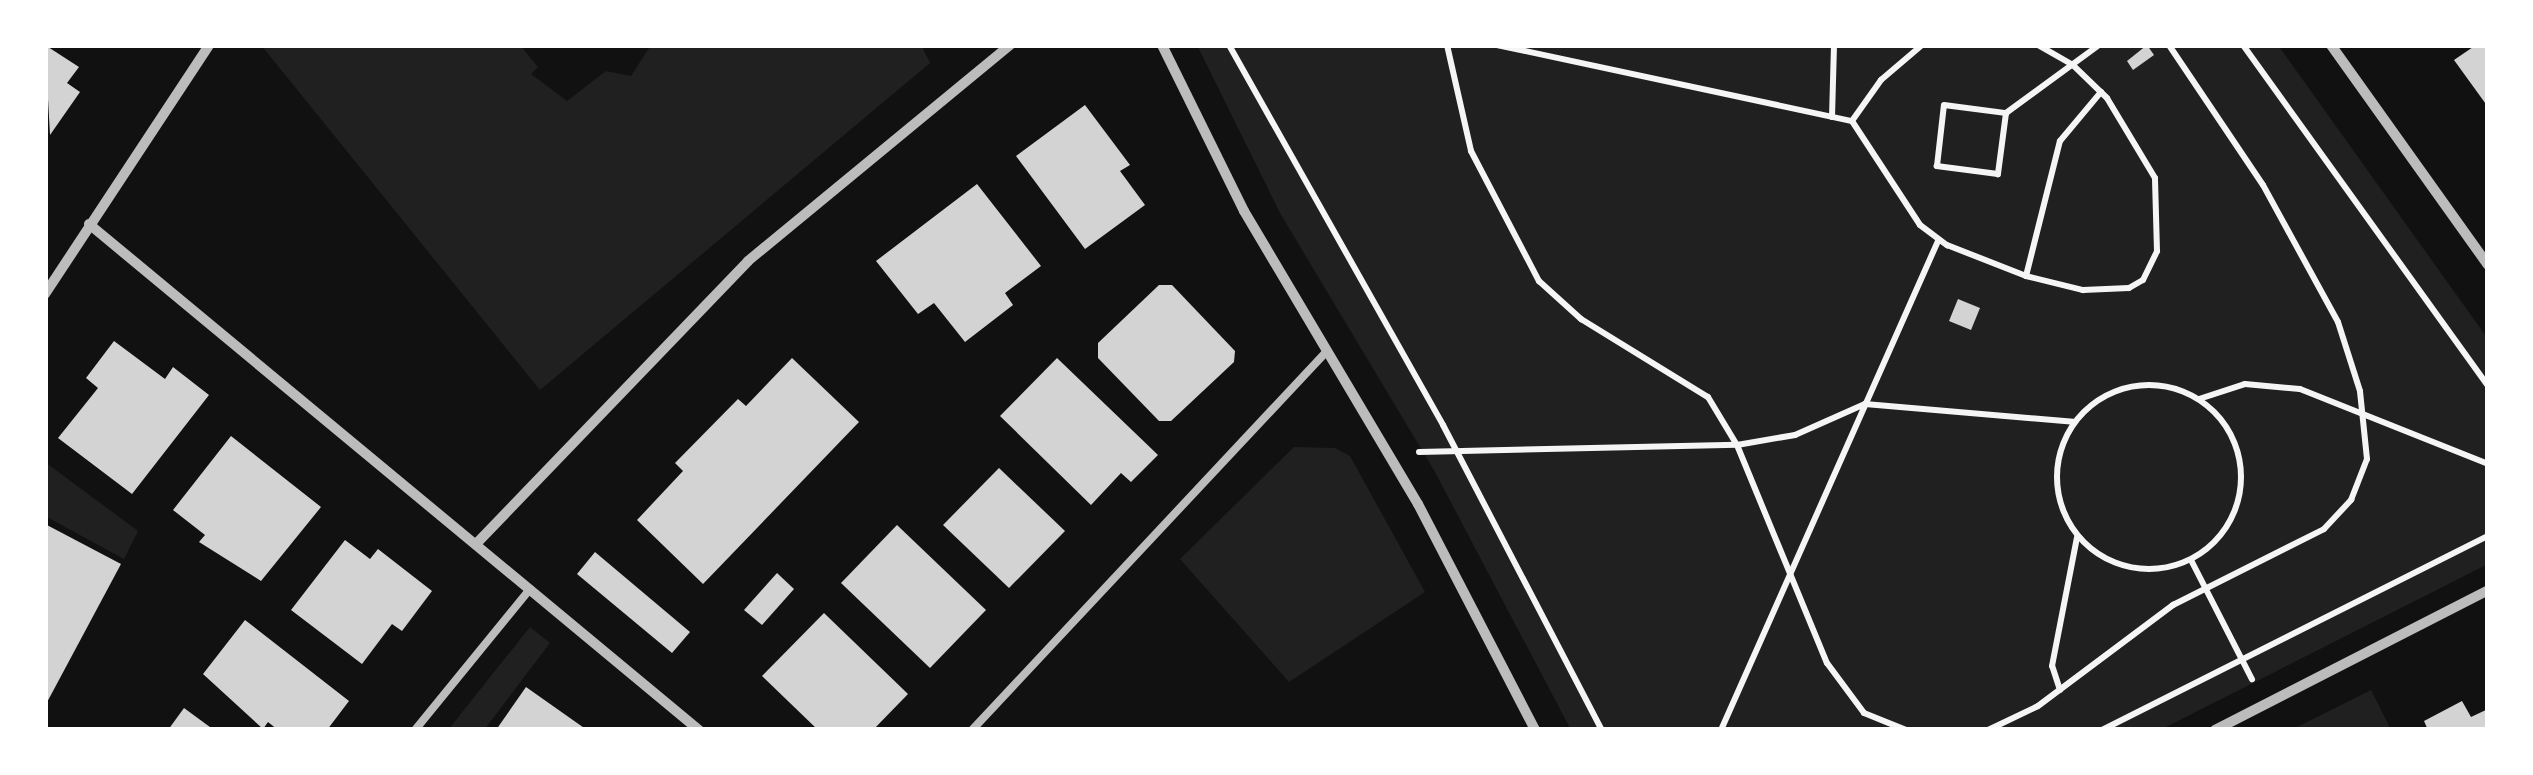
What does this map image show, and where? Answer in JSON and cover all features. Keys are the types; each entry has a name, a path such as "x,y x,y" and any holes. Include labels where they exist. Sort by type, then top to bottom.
{"street":[{"path":"45,294 208,45"},
{"path":"476,544 748,260 1010,45"},
{"path":"1162,45 1244,211 1388,452 1535,730"},
{"path":"2331,45 2488,265"},
{"path":"89,224 699,730"},
{"path":"2215,730 2488,590"}],"lane":[{"path":"972,730 1326,352"},
{"path":"415,730 530,589"}],"path":[{"path":"1229,45 1457,451 1602,730"},
{"path":"1448,45 1472,151 1539,281 1581,320 1708,397 1737,445 1790,574 1845,692 1864,713 1906,730"},
{"path":"1496,45 1852,121 1920,225 1938,241 2026,276 2117,290 2142,280 2157,250 2155,178 2131,128 2100,92 2073,64 2038,45"},
{"path":"1832,117 1834,45"},
{"path":"1852,121 1882,80 1922,45"},
{"path":"2006,112 1998,174 1937,166 1944,105 2006,112 2099,45"},
{"path":"1988,730 2060,690 2205,587 2306,540 2340,515 2367,459 2364,414 2338,322 2298,242 2169,45"},
{"path":"2243,45 2488,386"},
{"path":"2026,276 2060,141 2100,92"},
{"path":"1721,730 1938,241"},
{"path":"2152,384 2197,400 2229,429 2242,488 2234,517 2191,560 2161,569 2130,568 2101,558 2077,537 2061,510 2055,480 2059,450 2073,422 2122,388 2152,384"},
{"path":"2197,400 2228,388 2270,384 2364,414 2488,464"},
{"path":"1388,452 1737,445 1795,435 1866,404 2073,422"},
{"path":"2102,730 2488,536"},
{"path":"2060,690 2052,666 2077,537"},
{"path":"2191,560 2265,705"}],"shaded area":[{"path":"261,45 528,45 523,49 538,67 531,74 567,101 606,71 631,76 651,45 921,45 930,63 540,390"},
{"path":"1197,45 2278,45 2488,339 2488,564 2160,730 1571,730 1435,472 1280,213"},
{"path":"1294,447 1335,448 1350,456 1425,592 1289,682 1180,559"},
{"path":"45,462 138,531 124,559 45,516"},
{"path":"530,627 550,643 484,730 448,730"},
{"path":"2371,690 2391,730 2291,730"}],"building":[{"path":"45,45 79,67 67,83 80,92 50,135"},
{"path":"2147,45 2154,55 2133,70 2127,61"},
{"path":"2476,45 2488,45 2488,107 2454,60"},
{"path":"1085,105 1130,165 1120,171 1145,205 1085,249 1016,156"},
{"path":"977,184 1041,266 1005,293 1013,305 965,342 934,303 918,314 876,261"},
{"path":"1159,285 1172,285 1235,351 1234,362 1171,421 1159,421 1098,358 1098,343"},
{"path":"1958,299 1980,308 1971,330 1949,321"},
{"path":"114,341 165,379 173,367 209,395 132,494 58,438 98,388 86,378"},
{"path":"792,358 859,422 703,584 637,520 683,471 675,463 738,399 746,406"},
{"path":"1057,358 1158,455 1131,482 1121,473 1091,505 1000,416"},
{"path":"231,436 321,507 261,581 199,542 205,535 173,510"},
{"path":"999,468 1065,531 1009,588 943,525"},
{"path":"45,524 121,564 45,706"},
{"path":"897,525 986,610 930,668 841,583"},
{"path":"345,540 370,559 378,549 432,591 402,631 392,624 362,664 291,610"},
{"path":"595,552 690,632 672,653 577,574"},
{"path":"777,573 794,589 762,625 744,610"},
{"path":"824,613 908,694 873,730 818,730 762,676"},
{"path":"245,620 349,701 327,730 278,730 268,722 263,729 203,674"},
{"path":"526,687 587,730 496,730"},
{"path":"2462,701 2471,717 2488,709 2488,730 2428,730 2424,721"},
{"path":"184,708 214,730 168,730"}]}
